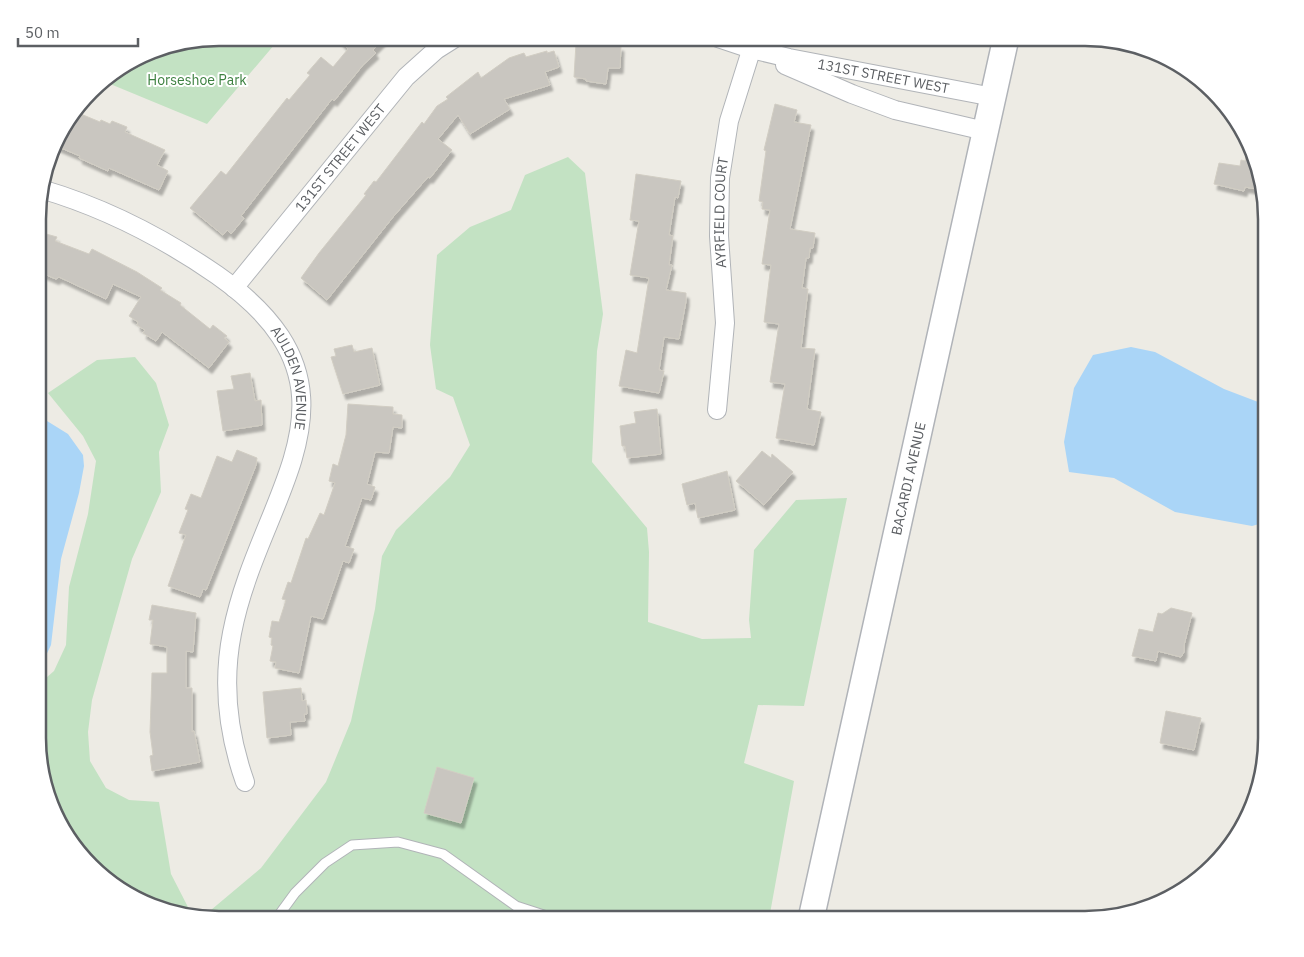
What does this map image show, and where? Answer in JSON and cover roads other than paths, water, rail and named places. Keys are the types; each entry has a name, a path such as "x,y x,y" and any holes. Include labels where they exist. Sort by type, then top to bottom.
{"street":[{"name":"131ST STREET WEST","path":"234,288 406,77 441,47"},
{"name":"AYRFIELD COURT","path":"718,410 725,323 719,236 720,178 729,121 752,47"},
{"path":"759,47 852,94 895,110 985,131"},
{"name":"131ST STREET WEST","path":"767,47 992,97"},
{"name":"BACARDI AVENUE","path":"813,911 1004,47"},
{"name":"AULDEN AVENUE","path":"49,192 100,209 145,229 234,288 268,319 285,344 296,372 302,403 297,449 237,611 228,654 229,719 234,748 245,782"}],"lane":[{"path":"282,910 294,893 325,862 352,846 398,842 443,854 516,906 529,910"}],"water":[{"path":"1131,347 1155,352 1224,389 1257,402 1257,525 1252,526 1175,512 1114,478 1069,472 1064,442 1074,388 1093,355"},
{"path":"46,421 68,434 83,455 84,466 79,493 61,559 51,645 47,654"}],"park label":[{"name":"Horseshoe Park","path":"197,80"}]}
